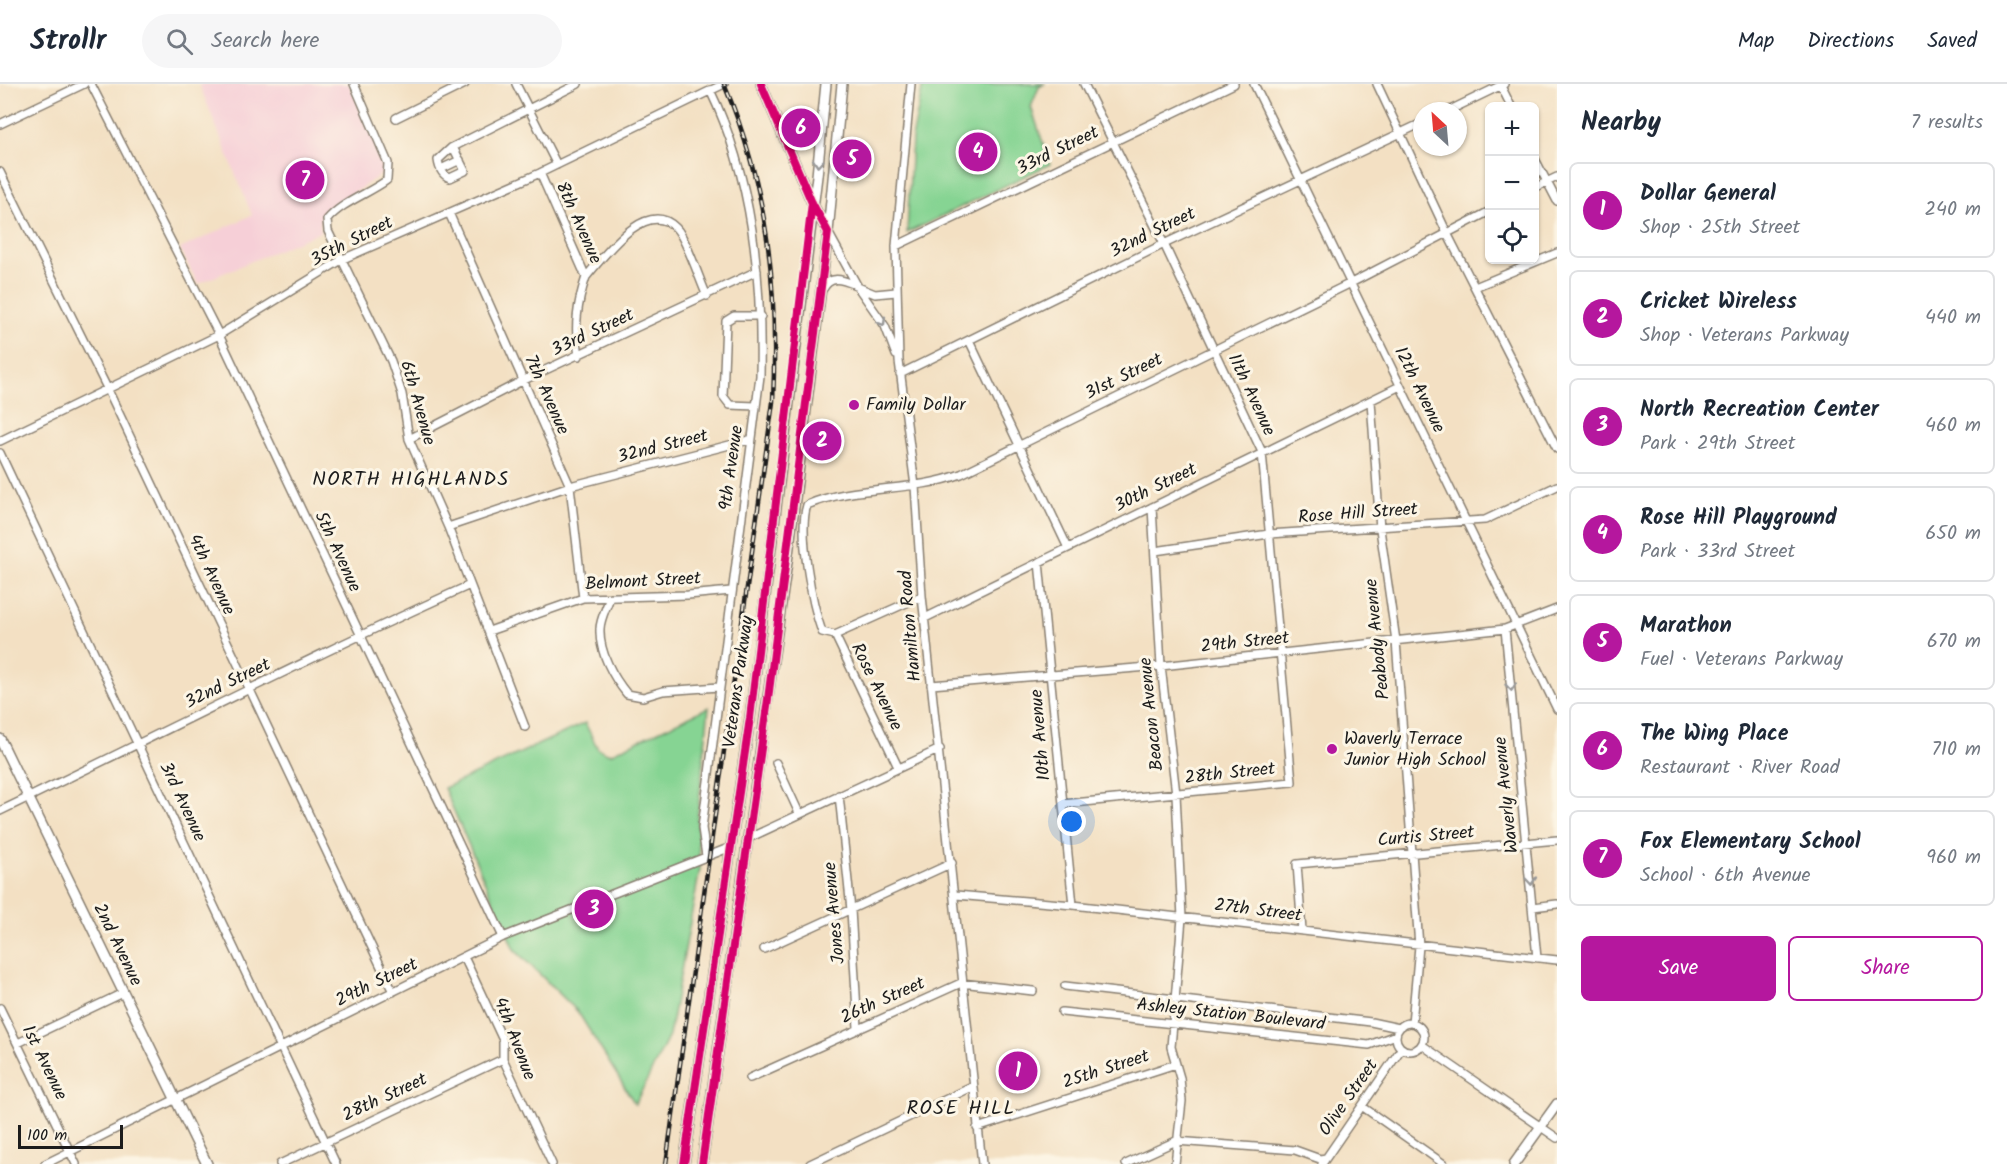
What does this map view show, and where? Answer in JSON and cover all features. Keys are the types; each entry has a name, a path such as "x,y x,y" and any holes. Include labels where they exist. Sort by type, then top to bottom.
{"main road":[{"path":"761,84 812,203 828,232"},
{"name":"Veterans Parkway","path":"684,1164 756,674 826,84"},
{"name":"Veterans Parkway","path":"702,1164 820,294 842,84"},
{"path":"783,136 792,140 807,140 819,132 822,120"},
{"name":"2nd Avenue","path":"0,740 174,1101 207,1164"},
{"path":"1514,1164 1557,1104"}],"street":[{"path":"0,124 84,84"},
{"name":"5th Avenue","path":"91,84 219,335 503,937"},
{"name":"6th Avenue","path":"354,84 388,163 387,180 336,210 327,220 328,231 391,361 402,394 409,439 448,527 525,727"},
{"path":"447,84 450,92"},
{"path":"396,118 465,84"},
{"path":"516,84 557,165"},
{"path":"453,147 465,171 461,175 450,178 441,169 440,156 453,147 578,84"},
{"name":"35th Street","path":"0,441 219,335 343,259 540,173 724,84"},
{"name":"Hamilton Road","path":"910,84 896,246 899,361 915,486 922,596 956,895 961,983 982,1164"},
{"name":"11th Avenue","path":"1084,84 1164,244 1262,452 1292,783"},
{"name":"33rd Street","path":"896,246 1234,84"},
{"name":"12th Avenue","path":"1254,84 1557,709"},
{"path":"1377,84 1447,233 1557,449"},
{"path":"1467,102 1502,85 1509,102"},
{"name":"9th Avenue","path":"706,856 702,828 749,440 756,406 761,316 751,218 742,177 710,90"},
{"name":"32nd Street","path":"900,374 1164,244 1413,128"},
{"path":"441,169 460,160"},
{"path":"1539,167 1557,201"},
{"name":"4th Avenue","path":"0,172 108,390 393,992"},
{"name":"8th Avenue","path":"540,173 586,276 578,304 574,332 579,356"},
{"path":"1539,186 1557,177"},
{"name":"7th Avenue","path":"449,213 570,486 583,598"},
{"name":"31st Street","path":"806,558 804,514 807,505 819,500 864,491 939,483 960,474 1351,283 1485,214"},
{"path":"586,276 632,228 646,221 662,219 677,229 707,296"},
{"path":"828,232 857,286 885,326 899,361"},
{"path":"1475,287 1557,253"},
{"name":"33rd Street","path":"409,439 524,380 757,271"},
{"path":"820,294 825,285 838,278 875,294 896,292"},
{"path":"756,406 730,405 723,396 726,321 734,316 761,316"},
{"path":"969,340 1068,548"},
{"name":"30th Street","path":"925,618 1400,386"},
{"name":"Peabody Avenue","path":"1371,401 1380,529 1396,641 1419,946"},
{"name":"32nd Street","path":"448,527 570,486 749,440"},
{"name":"3rd Avenue","path":"0,453 336,1164"},
{"name":"Rose Hill Street","path":"1155,551 1269,534 1380,529 1485,520 1557,486"},
{"name":"Beacon Avenue","path":"1152,507 1161,666 1176,794 1182,918 1171,1047 1180,1078 1182,1101 1175,1164"},
{"name":"Rose Avenue","path":"806,558 822,632 835,635 898,766"},
{"name":"10th Avenue","path":"1039,562 1073,905"},
{"name":"32nd Street","path":"0,811 249,691 359,635 470,585"},
{"name":"Belmont Street","path":"489,631 583,598 731,591"},
{"path":"835,635 922,596"},
{"path":"610,597 600,627 602,647 616,680 627,694 643,697 663,691 719,687"},
{"name":"29th Street","path":"932,685 1279,655 1505,629 1557,609"},
{"name":"Waverly Avenue","path":"1505,629 1528,843 1537,958"},
{"path":"748,838 898,766 940,749"},
{"path":"776,763 799,813"},
{"name":"28th Street","path":"1063,804 1292,783"},
{"name":"Jones Avenue","path":"839,795 851,910 858,1028"},
{"name":"Curtis Street","path":"1302,931 1297,864 1557,840"},
{"name":"29th Street","path":"45,1164 503,937 731,847"},
{"path":"764,950 952,863"},
{"name":"27th Street","path":"956,895 1073,905 1557,960"},
{"path":"1533,907 1557,904"},
{"path":"1412,1023 1419,946"},
{"name":"4th Avenue","path":"464,957 503,1040 503,1059 552,1164"},
{"name":"26th Street","path":"750,1078 961,983 1033,991"},
{"name":"Ashley Station Boulevard","path":"1065,986 1360,1020 1397,1031"},
{"path":"18,1043 123,993"},
{"name":"1st Avenue","path":"0,1008 76,1164"},
{"name":"Ashley Station Boulevard","path":"1062,1012 1369,1045 1397,1031"},
{"path":"1397,1031 1412,1023"},
{"path":"1412,1023 1423,1031 1422,1044 1557,1138"},
{"name":"Olive Street","path":"1324,1161 1401,1049 1397,1031"},
{"name":"Olive Street","path":"1401,1049 1411,1052 1422,1044"},
{"name":"28th Street","path":"280,1164 503,1059"},
{"name":"25th Street","path":"977,1128 1176,1064"},
{"path":"810,1164 972,1087"},
{"path":"1363,1107 1444,1164"},
{"path":"1126,1164 1176,1141 1296,1150 1324,1161"}],"shaded area":[{"path":"199,84 349,84 377,145 383,173 327,211 321,218 320,232 198,284 180,249 252,215"}],"green space":[{"path":"923,84 1044,84 1039,87 1031,107 1050,164 907,233 912,139"},
{"path":"709,707 697,821 700,869 669,1036 635,1104 578,1012 514,949 444,788 585,723 598,749 610,754"}],"railway":[{"path":"666,1164 773,402 772,279 761,201 739,123 724,84"}],"cycle path":[{"path":"702,1164 768,699 828,232 812,203 761,84"},
{"path":"684,1164 750,718 812,203"}],"place":[{"name":"The Wing Place","path":"801,128"},
{"name":"Rose Hill Playground","path":"978,152"},
{"name":"Marathon","path":"852,159"},
{"name":"Fox Elementary School","path":"305,180"},
{"name":"Family Dollar","path":"854,405"},
{"name":"Cricket Wireless","path":"822,441"},
{"name":"Waverly Terrace Junior High School","path":"1332,749"},
{"name":"North Recreation Center","path":"594,909"},
{"name":"Dollar General","path":"1018,1071"}],"district":[{"name":"NORTH HIGHLANDS","path":"411,480"},
{"name":"ROSE HILL","path":"961,1109"}]}
